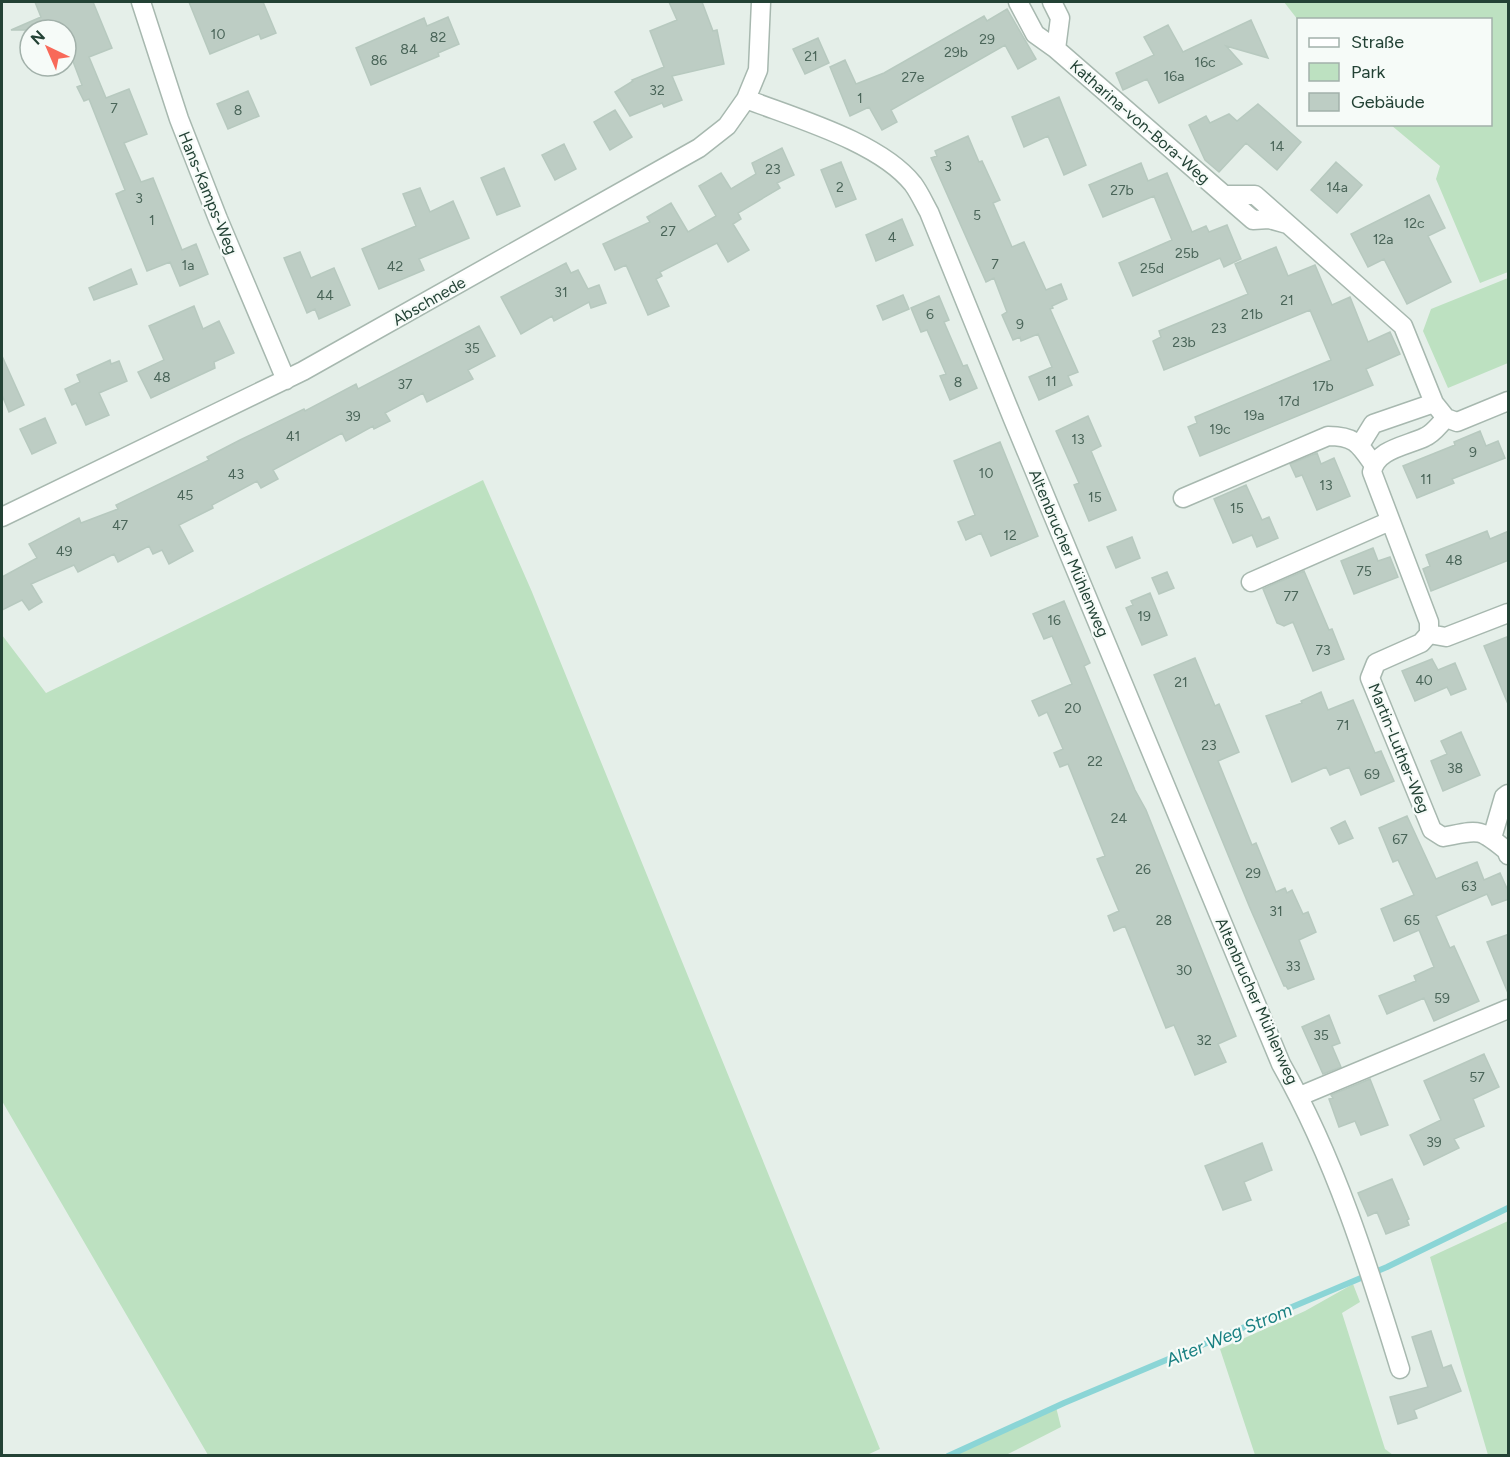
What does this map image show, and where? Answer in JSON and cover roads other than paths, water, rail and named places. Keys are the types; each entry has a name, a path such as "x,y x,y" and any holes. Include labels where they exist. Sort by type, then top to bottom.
{"street":[{"name":"Hans-Kamps-Weg","path":"141,2 183,130 286,380"},
{"name":"Abschnede","path":"2,517 286,380 699,148 727,126 746,99 758,70 761,2"},
{"name":"Katharina-von-Bora-Weg","path":"1018,2 1035,34 1056,49 1224,195 1255,195 1403,326 1434,403 1446,418"},
{"name":"Katharina-von-Bora-Weg","path":"1052,2 1060,18 1056,49"},
{"name":"Altenbrucher Mühlenweg","path":"746,99 872,150 901,171 913,185 929,212 1277,1053 1300,1096 1365,1260 1400,1370"},
{"path":"1509,401 1457,422 1446,418 1428,436 1383,454 1373,464 1372,472 1429,622 1429,634 1446,637 1509,613"},
{"path":"1360,445 1373,424 1434,403"},
{"path":"1183,498 1328,436 1345,436 1360,445 1373,464"},
{"path":"1251,582 1390,521"},
{"name":"Martin-Luther-Weg","path":"1429,634 1421,643 1376,663 1370,678 1432,830 1443,837 1482,832 1492,838"},
{"path":"1509,794 1503,796 1492,838 1509,855"},
{"name":"Altenbrucher Mühlenweg","path":"1300,1096 1509,1009"}],"waterway":[{"name":"Alter Weg Strom","path":"948,1456 1064,1403 1387,1267 1508,1208"}]}
